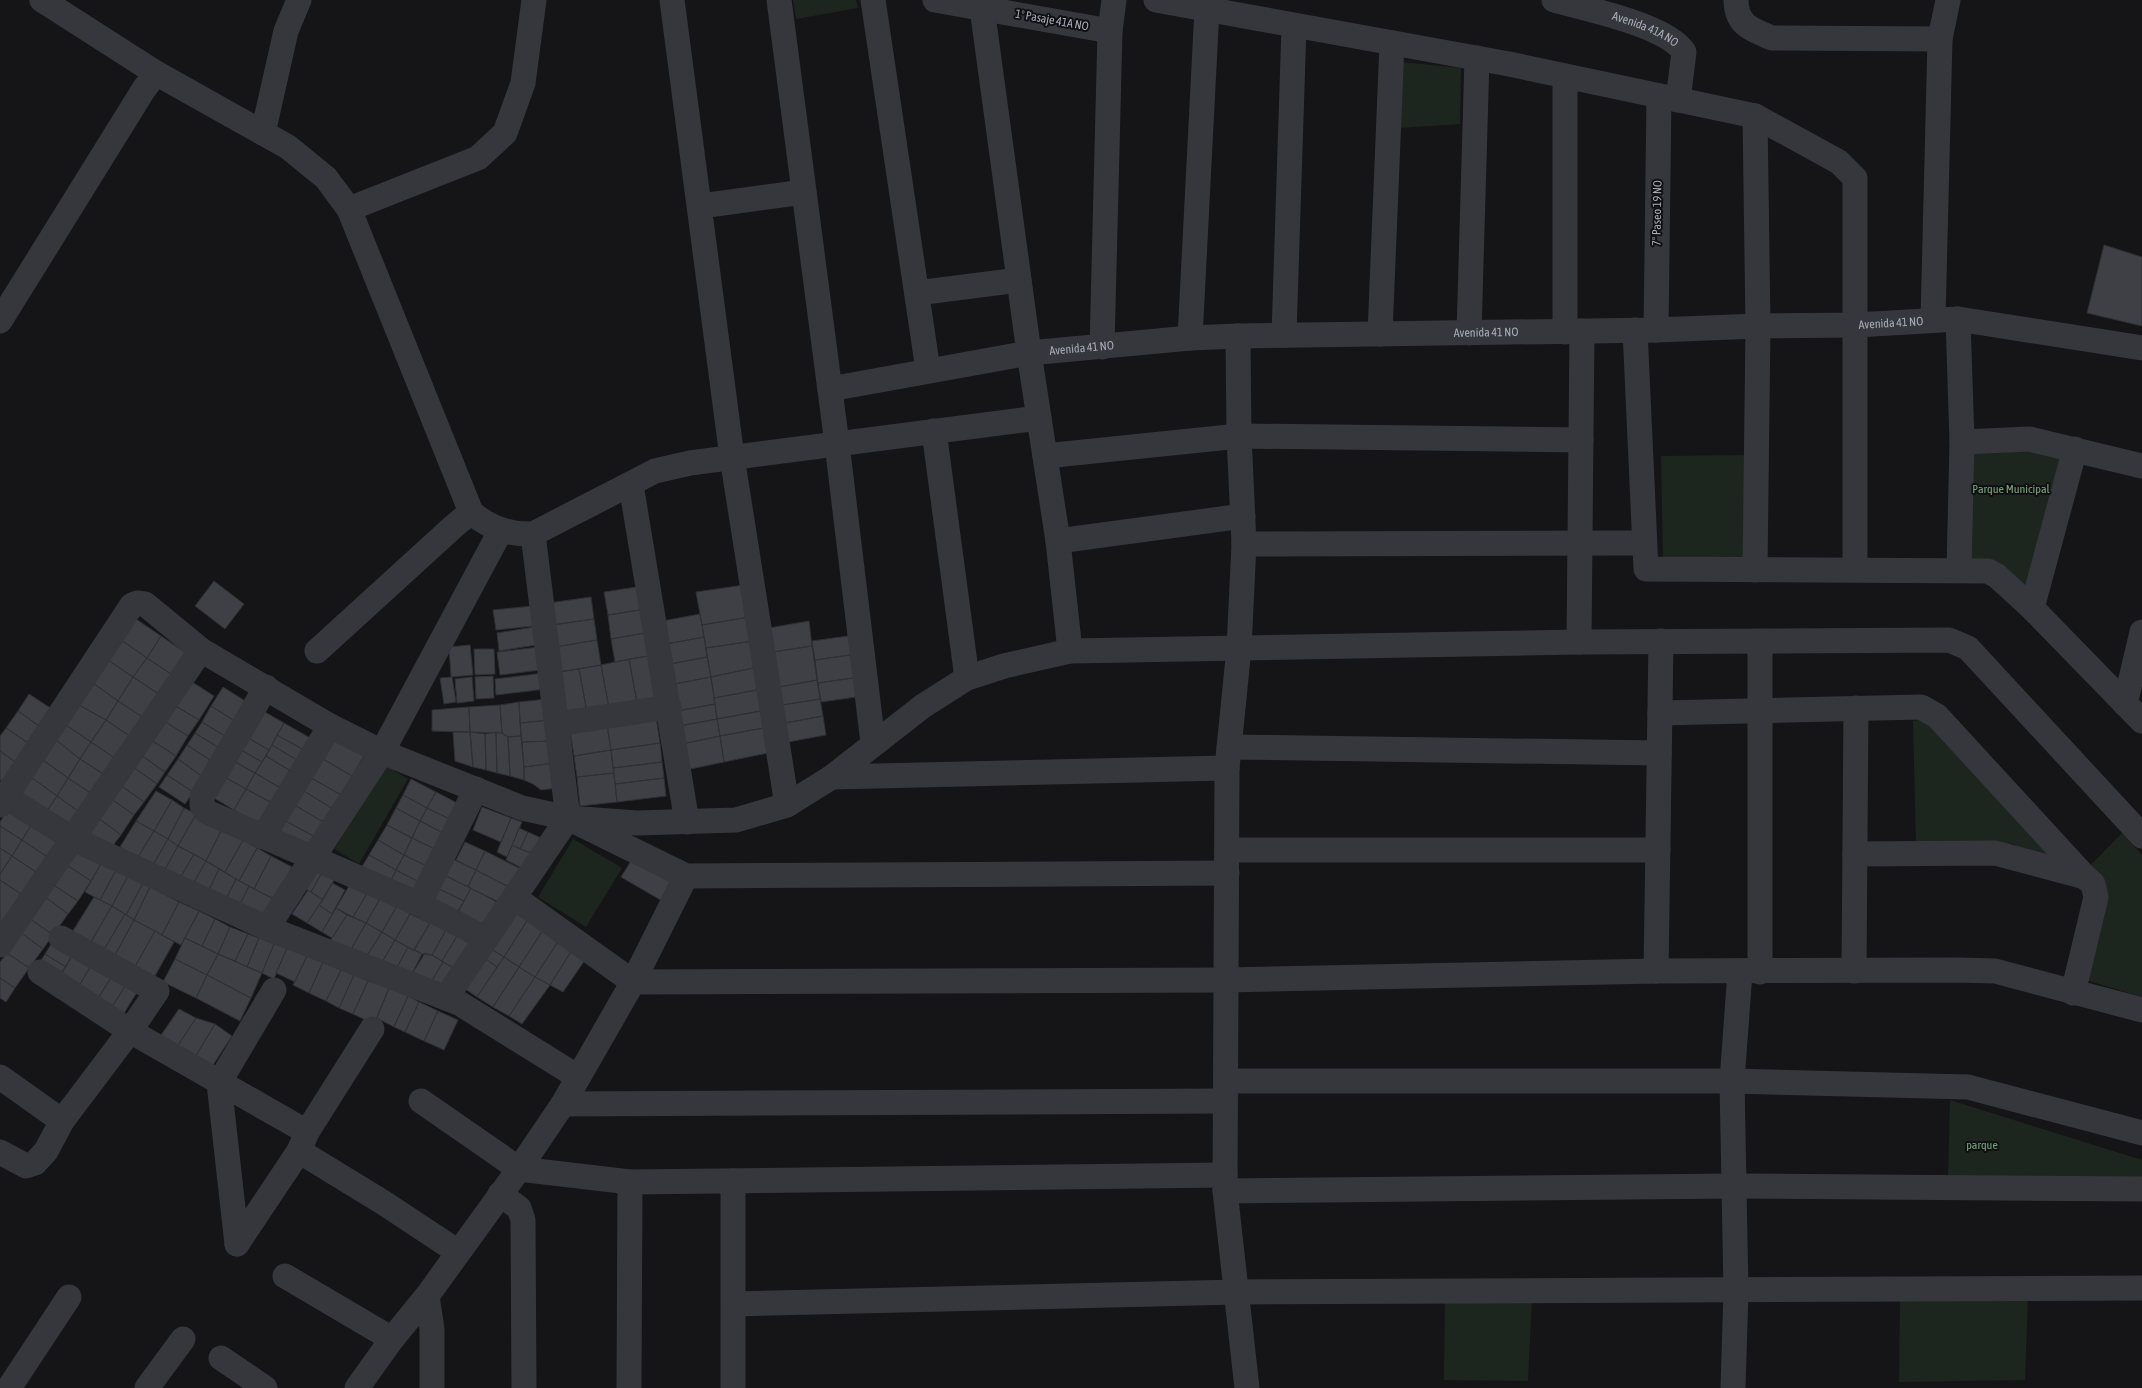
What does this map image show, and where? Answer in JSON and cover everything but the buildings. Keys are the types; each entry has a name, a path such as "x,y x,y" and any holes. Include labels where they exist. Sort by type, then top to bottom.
{"street":[{"path":"42,0 156,73 288,147 326,178 349,210 471,512 482,522 501,530 518,534 533,534 654,471 690,463 1039,418"},
{"path":"263,133 286,31 299,0"},
{"path":"349,210 478,158 505,133 523,83 534,0"},
{"path":"672,0 701,206 732,457 788,805"},
{"path":"779,0 837,444 873,743"},
{"path":"873,0 928,370"},
{"name":"1º Pasaje 41A NO","path":"934,0 1110,30"},
{"path":"1102,347 1110,30 1114,0"},
{"path":"1156,0 1477,58 1755,116 1840,162 1855,178 1857,325 1855,569"},
{"name":"Avenida 41A NO","path":"1554,0 1649,28 1679,43 1684,52 1668,98"},
{"path":"1736,0 1736,11 1746,27 1772,38 1940,38"},
{"path":"1933,320 1940,38 1948,0"},
{"path":"982,8 1029,353 1058,541 1070,650"},
{"path":"1190,338 1207,9"},
{"path":"1284,335 1294,26"},
{"path":"1380,334 1392,43"},
{"path":"1469,333 1477,58"},
{"path":"0,322 144,89 156,73"},
{"path":"1565,76 1574,331 1581,440 1579,642"},
{"name":"7º Paseo 19 NO","path":"1668,98 1646,330 1644,543 1646,569 1755,570"},
{"path":"1755,116 1758,326 1755,570 1855,569 1992,572 2032,608 2134,713"},
{"path":"701,206 804,192"},
{"path":"917,293 1019,280"},
{"path":"1958,319 1962,442 1959,570"},
{"name":"Avenida 41 NO","path":"830,389 1029,353 1190,338 1238,336 1646,330 1857,325 1958,319 2142,348"},
{"path":"1238,336 1239,436 1244,544 1239,648 1228,758 1225,1183 1247,1388"},
{"path":"934,431 967,678"},
{"path":"1045,456 1239,436 1581,440"},
{"path":"1962,442 2017,438 2074,449 2142,466"},
{"path":"2032,608 2074,449"},
{"path":"631,484 687,822"},
{"path":"316,651 471,512"},
{"path":"1058,541 1243,516"},
{"path":"267,928 382,752 501,530"},
{"path":"446,998 568,818 533,534"},
{"path":"1244,544 1644,543"},
{"path":"578,1076 459,1003 267,928 73,839 3,801 132,605 137,603 145,604 201,650 330,726 382,752 522,808 568,818 637,823 736,820 788,805 832,777 873,743 923,706 967,678 1004,666 1070,650 1579,642 1948,640 1968,648 2142,836"},
{"path":"2134,713 2142,632"},
{"path":"1656,971 1661,642"},
{"path":"1733,1388 1736,1291 1732,1081 1750,972 1760,712 1760,642"},
{"path":"0,946 201,650"},
{"path":"266,687 202,797 202,806 207,812 419,904 485,938"},
{"path":"557,724 669,708"},
{"path":"1854,971 1856,708"},
{"path":"1660,713 1921,708 1937,716 2085,878 2093,884 2096,897 2073,992"},
{"path":"263,836 330,726"},
{"path":"832,777 1228,758 1659,753"},
{"path":"419,904 476,789"},
{"path":"568,818 686,876 1658,850"},
{"path":"1855,854 1995,853 2085,878"},
{"path":"357,1388 392,1339 427,1296 519,1169 563,1104 633,982 686,876"},
{"path":"515,898 633,982 1226,980 1656,971 1995,971 2142,1010"},
{"path":"0,1152 26,1166 35,1163 46,1151 62,1121 130,1031 157,991 61,938"},
{"path":"40,972 130,1031 219,1083 303,1142 384,1203 458,1252"},
{"path":"274,990 219,1083 237,1244 303,1142 372,1028"},
{"path":"0,1077 62,1121"},
{"path":"563,1104 1732,1081 1968,1087 2142,1133"},
{"path":"421,1101 519,1169 630,1182 1225,1183 2142,1189"},
{"path":"733,1181 734,1388"},
{"path":"629,1388 630,1182"},
{"path":"500,1194 519,1208 523,1220 524,1388"},
{"path":"285,1276 392,1339"},
{"path":"734,1304 1238,1292 2142,1288"},
{"path":"427,1296 432,1329 432,1388"},
{"path":"9,1388 69,1297"},
{"path":"147,1388 183,1339"},
{"path":"221,1358 265,1388"}],"green space":[{"path":"793,0 856,0 858,8 796,19"},
{"path":"1401,62 1461,68 1460,124 1400,128"},
{"name":"Parque Municipal","path":"2025,444 2065,454 2029,598 1965,564 1967,449"},
{"path":"1750,455 1749,561 1663,561 1661,456"},
{"path":"1932,718 2067,863 2026,857 2014,844 1916,843 1913,721"},
{"path":"383,764 408,779 359,864 334,849"},
{"path":"2122,833 2142,855 2142,997 2086,980 2088,868"},
{"path":"573,839 622,868 586,927 538,897"},
{"name":"parque","path":"1950,1100 2142,1160 2142,1180 1948,1179"},
{"path":"2028,1295 2025,1380 1899,1382 1900,1297"},
{"path":"1532,1296 1528,1381 1444,1380 1445,1297"}]}
